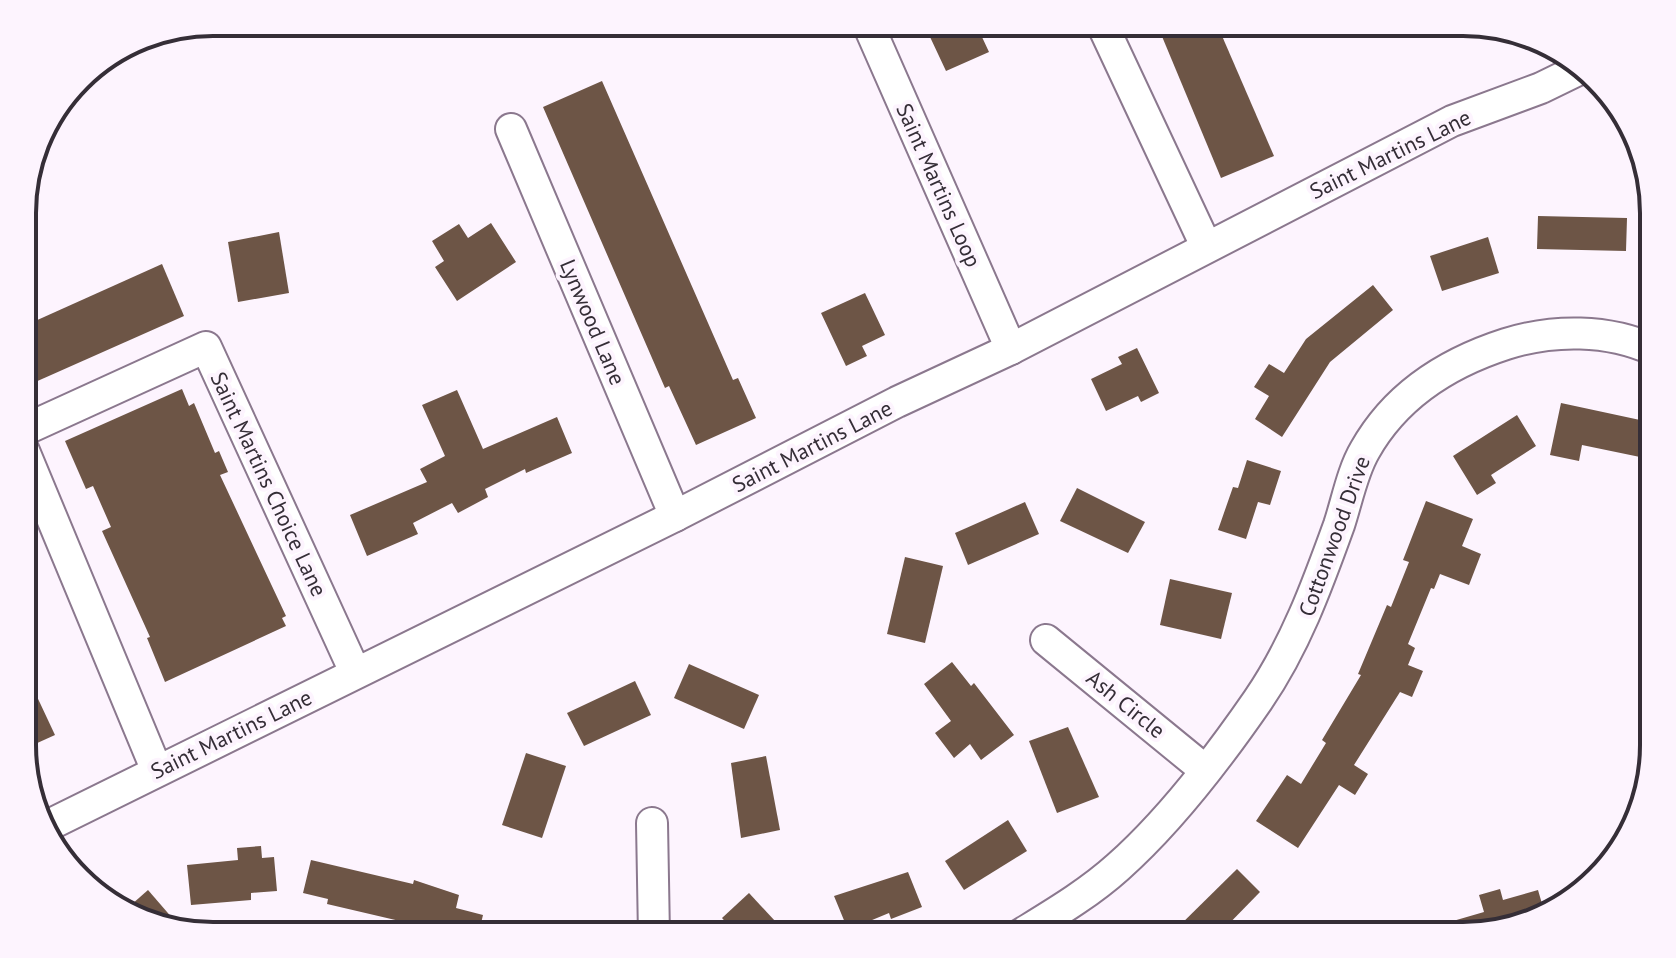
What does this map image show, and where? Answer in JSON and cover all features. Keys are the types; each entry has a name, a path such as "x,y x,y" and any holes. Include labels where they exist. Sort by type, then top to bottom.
{"street":[{"name":"Saint Martins Loop","path":"873,36 1011,349"},
{"path":"1108,36 1206,246"},
{"name":"Saint Martins Lane","path":"54,823 675,516 897,402 1011,349 1452,121 1541,88 1571,73"},
{"name":"Lynwood Lane","path":"511,129 675,516"},
{"name":"Cottonwood Drive","path":"1038,922 1118,867 1205,770 1259,699 1308,612 1363,452 1406,398 1432,376 1474,355 1530,337 1569,333 1632,340 1640,344"},
{"name":"Saint Martins Choice Lane","path":"36,425 206,347 355,672"},
{"path":"36,480 157,771"},
{"name":"Ash Circle","path":"1046,640 1205,770"},
{"path":"652,823 654,922"}],"building":[{"path":"930,36 984,36 989,52 946,71"},
{"path":"1162,36 1222,36 1274,156 1221,178"},
{"path":"602,81 733,380 738,378 756,418 696,445 669,386 665,388 543,107"},
{"path":"1538,216 1627,218 1626,251 1537,249"},
{"path":"491,223 516,262 457,301 435,267 444,261 432,241 459,224 468,238"},
{"path":"279,232 289,293 238,302 228,242"},
{"path":"1488,237 1499,273 1442,291 1430,256"},
{"path":"162,264 184,316 36,382 36,321"},
{"path":"1373,285 1393,310 1330,362 1282,437 1255,419 1269,396 1254,387 1269,364 1284,373 1306,339"},
{"path":"865,293 885,335 862,346 867,356 846,366 821,313"},
{"path":"1137,348 1159,393 1141,402 1138,396 1106,411 1091,379 1122,364 1118,357"},
{"path":"182,389 189,406 194,403 215,453 219,451 228,472 220,475 286,616 282,618 286,626 165,682 147,638 150,637 102,531 111,527 93,486 86,489 65,441"},
{"path":"457,390 483,449 557,417 572,453 526,473 525,469 485,489 488,497 458,513 452,503 413,523 418,534 367,556 350,515 427,482 420,469 445,456 422,405"},
{"path":"1561,403 1640,420 1640,457 1582,445 1579,461 1550,455"},
{"path":"1517,415 1536,446 1491,475 1496,483 1477,495 1453,456"},
{"path":"1247,460 1281,471 1270,505 1258,502 1246,539 1218,530 1233,487 1238,488"},
{"path":"1077,488 1145,522 1128,553 1060,521"},
{"path":"1426,501 1473,519 1462,546 1481,554 1469,585 1440,574 1434,589 1431,588 1408,644 1415,648 1408,665 1423,671 1412,697 1400,692 1354,765 1368,774 1355,795 1339,785 1298,848 1256,821 1287,775 1301,784 1326,743 1322,740 1361,675 1358,674 1387,605 1391,607 1409,562 1403,560"},
{"path":"1025,502 1039,534 968,565 955,533"},
{"path":"905,557 943,566 925,643 887,634"},
{"path":"1170,579 1232,593 1221,639 1160,625"},
{"path":"952,662 971,686 974,683 1014,735 981,760 970,744 954,758 935,733 951,721 924,684"},
{"path":"689,664 759,695 744,729 674,698"},
{"path":"635,681 651,715 584,746 567,713"},
{"path":"36,695 55,735 36,744"},
{"path":"1068,727 1099,797 1057,813 1029,741"},
{"path":"526,753 566,766 542,838 502,825"},
{"path":"766,756 780,830 741,838 731,763"},
{"path":"1008,820 1027,851 964,890 945,861"},
{"path":"261,846 262,858 274,857 277,891 251,893 251,900 191,905 187,865 238,860 237,848"},
{"path":"311,860 413,884 414,880 459,895 456,908 483,915 481,922 404,922 327,904 328,899 303,893"},
{"path":"1237,869 1260,892 1231,922 1183,922"},
{"path":"908,872 922,907 891,919 889,913 867,922 845,922 834,896"},
{"path":"1500,889 1503,900 1538,890 1542,903 1497,919 1450,922 1484,912 1479,895"},
{"path":"148,890 171,917 145,909 134,903"},
{"path":"749,893 776,922 726,922 722,918"}]}
